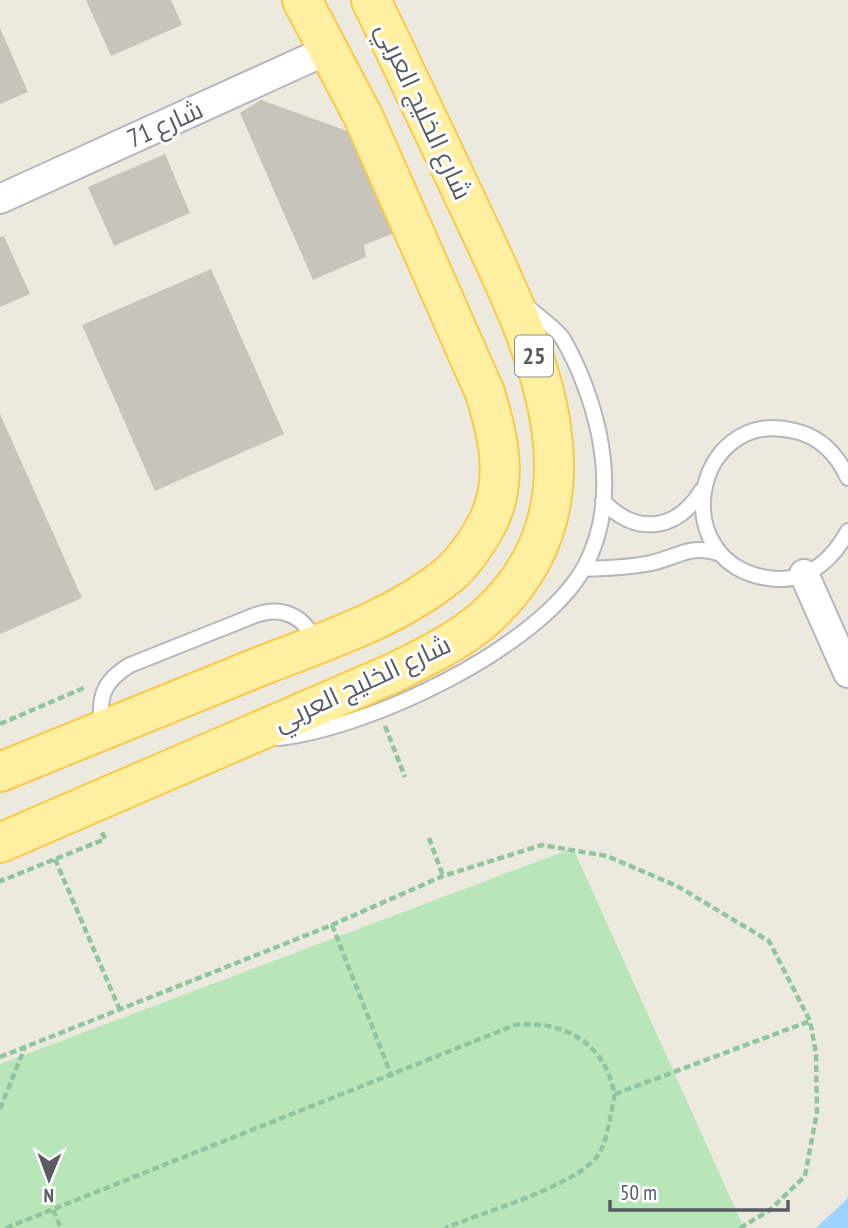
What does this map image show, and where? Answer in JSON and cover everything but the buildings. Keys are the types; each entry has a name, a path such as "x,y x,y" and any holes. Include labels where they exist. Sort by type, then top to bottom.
{"main road":[{"name":"شارع الخليج العربي","path":"0,843 393,673 452,643 484,619 527,567 545,525 556,472 555,440 531,342 372,0"},
{"name":"شارع الخليج العربي","path":"0,772 371,622 452,572 477,542 498,496 500,458 492,414 467,348 315,17"},
{"path":"371,622 386,619 400,624 410,635 412,650 406,664 393,673"}],"street":[{"name":"شارع 71","path":"0,199 315,17"},
{"path":"804,574 848,673"}],"lane":[{"path":"233,743 304,735 358,720 454,677 500,650 550,608 583,569 600,528 606,471 594,410 562,337 509,290"},
{"path":"603,501 615,514 637,524 656,525 675,519 692,506 710,467 723,449 741,437 762,429 783,428 806,433 825,445 841,462 848,478"},
{"path":"702,489 701,512 708,535 720,554 738,569 759,577 782,579 804,574 823,564 838,549 848,531"},
{"path":"583,569 652,563 692,549 705,549 720,554"},
{"path":"102,731 101,693 113,675 130,665 265,611 292,614 311,632 316,644"}],"path":[{"path":"0,724 113,675"},
{"path":"379,711 405,777"},
{"path":"429,838 443,876"},
{"path":"0,1056 332,925 443,876 542,845 607,856 677,886 769,941 810,1021 816,1053 817,1112 805,1176 770,1210 740,1228"},
{"path":"55,859 119,1008"},
{"path":"332,925 392,1077"},
{"path":"615,1094 810,1021"},
{"path":"6,1228 392,1077 515,1025 540,1022 564,1029 587,1041 615,1094 606,1137 597,1158 572,1177 445,1228"},
{"path":"0,1109 25,1046"},
{"path":"53,1210 61,1228"}],"green space":[{"path":"573,848 744,1228 0,1228 0,1064"}],"water":[{"path":"848,1195 848,1228 816,1228 847,1199"}]}
